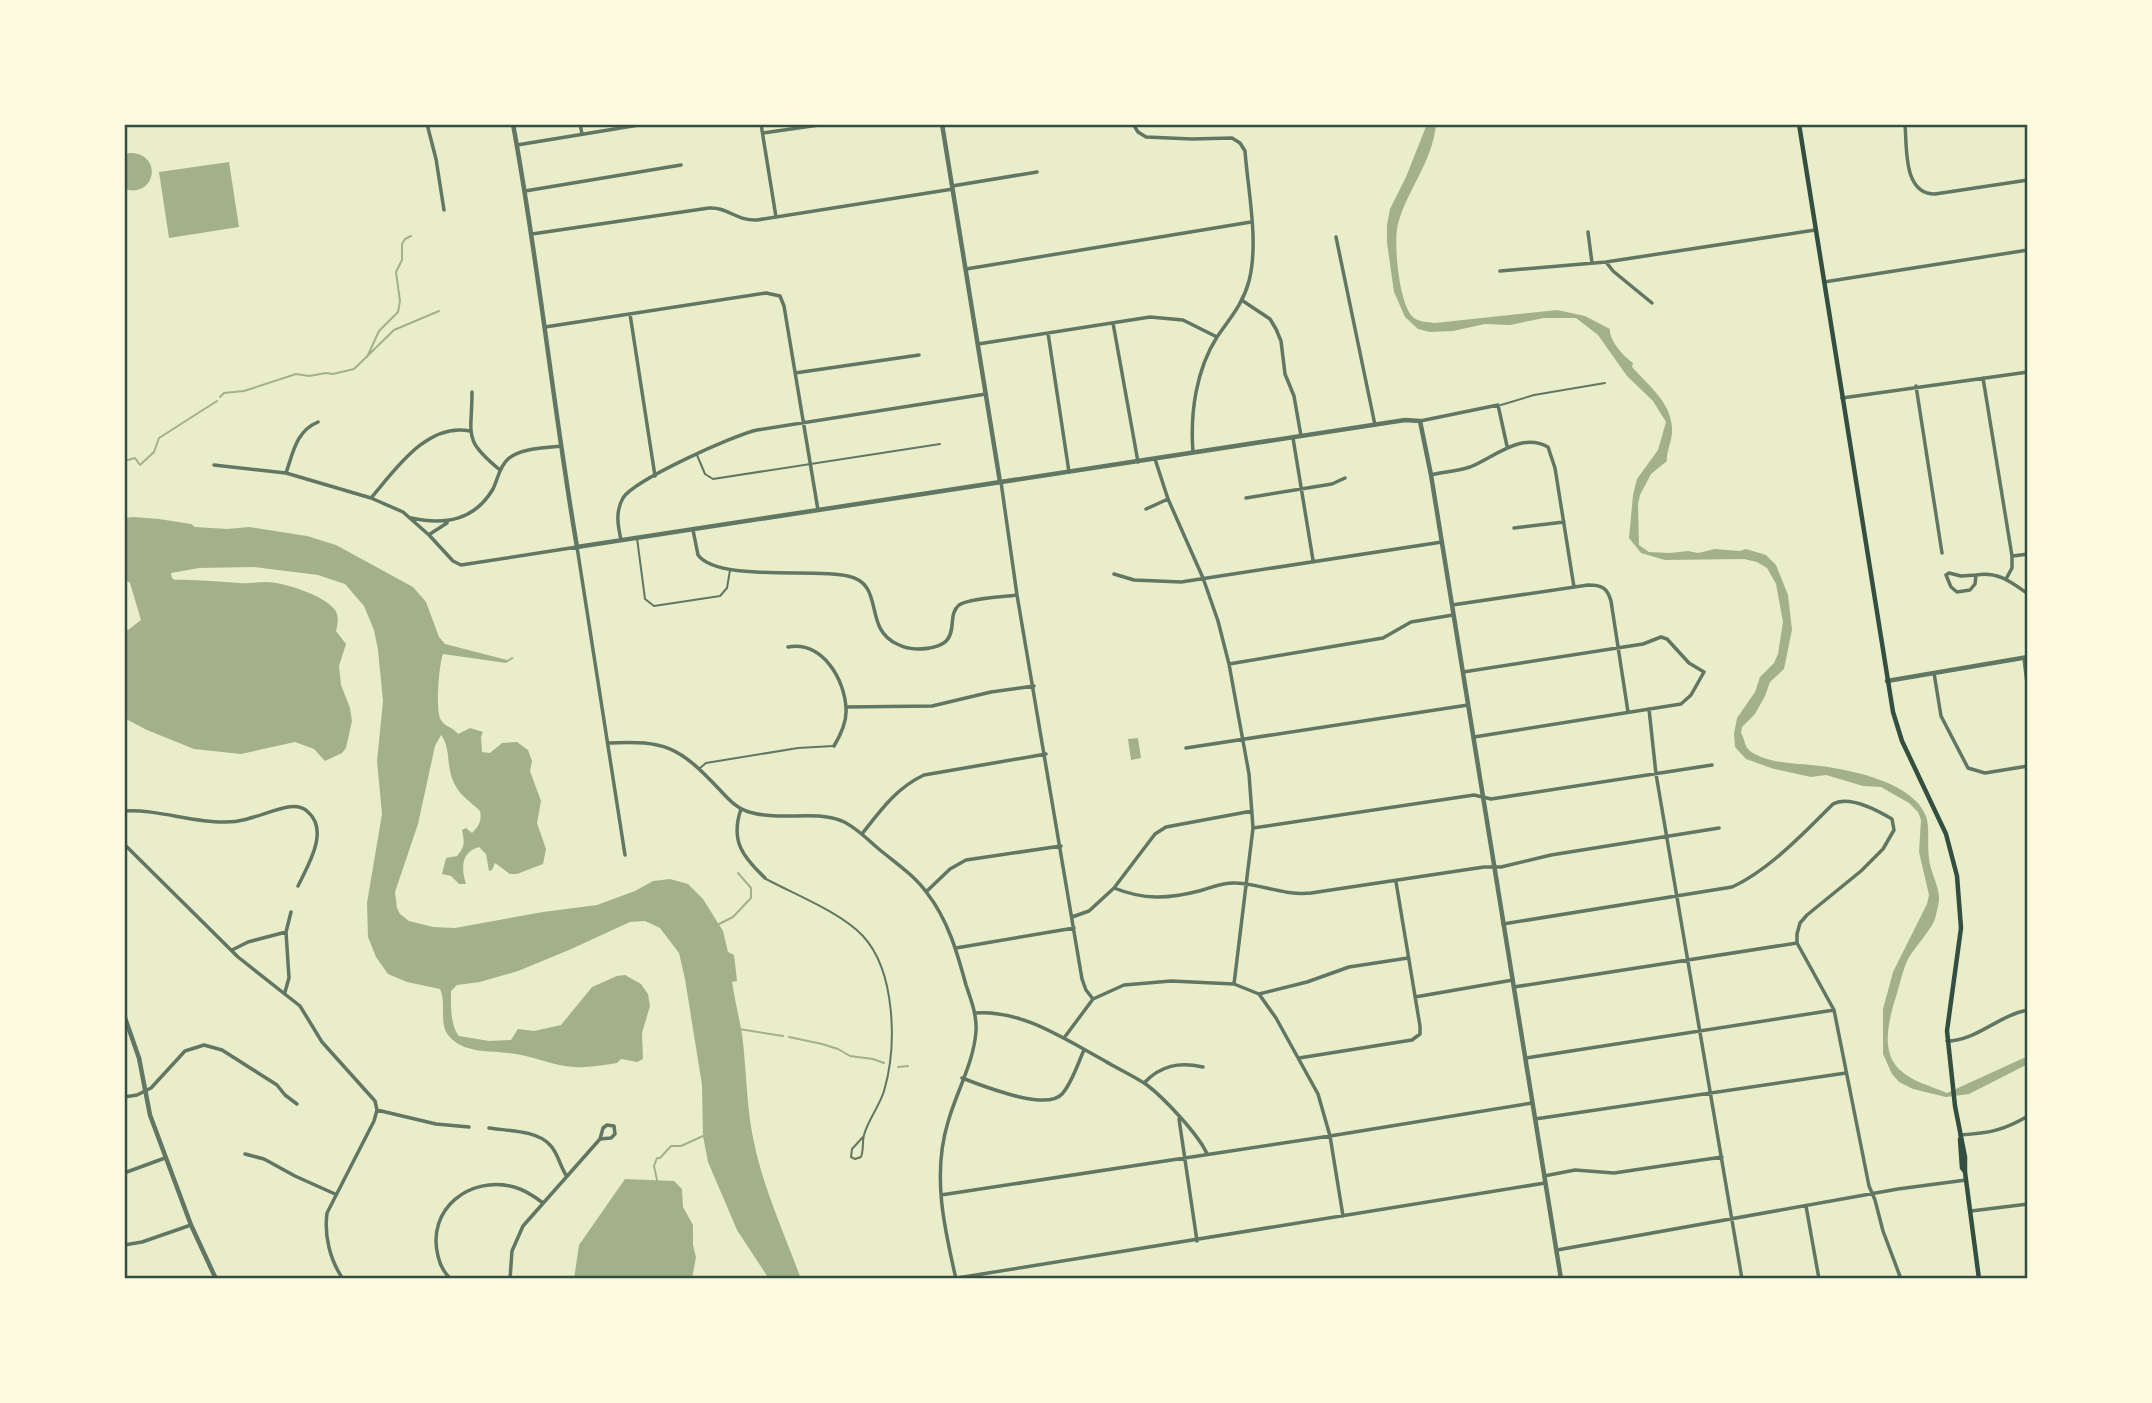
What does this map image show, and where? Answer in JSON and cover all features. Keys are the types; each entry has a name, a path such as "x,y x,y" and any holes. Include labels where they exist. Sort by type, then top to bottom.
{"main road":[{"path":"1799,124 1896,724 1946,834 1957,876 1961,929 1948,1013 1947,1041 1965,1157 1979,1279"}],"street":[{"path":"427,124 444,210"},
{"path":"513,124 526,191 561,446 625,855"},
{"path":"580,124 582,134"},
{"path":"517,145 645,124"},
{"path":"761,124 776,217"},
{"path":"763,133 826,124"},
{"path":"942,124 1017,595 1072,917 1084,984 1093,999"},
{"path":"1133,124 1138,132 1146,137 1232,138 1241,143 1245,151 1252,268 1242,301 1217,337 1197,384 1192,420 1194,453"},
{"path":"1905,124 1912,181 1917,189 1924,193 1935,194 2028,180"},
{"path":"526,191 681,165"},
{"path":"531,234 713,208 723,209 741,220 776,217 1037,172"},
{"path":"966,269 1251,222"},
{"path":"1500,271 1606,262 1815,230"},
{"path":"1588,232 1592,263"},
{"path":"1336,237 1374,425"},
{"path":"1824,282 2028,250"},
{"path":"1606,262 1652,303"},
{"path":"545,327 774,293 780,296 785,306 818,510"},
{"path":"1242,301 1270,318 1276,330 1285,374 1294,396 1301,437"},
{"path":"630,314 655,476"},
{"path":"978,344 1150,317 1171,318 1194,324 1217,337"},
{"path":"1113,323 1138,462"},
{"path":"1048,333 1069,472"},
{"path":"795,373 919,355"},
{"path":"1842,398 2028,372"},
{"path":"1983,378 2012,556 2012,568 2006,579"},
{"path":"1916,387 1942,553"},
{"path":"472,392 470,430 473,445 500,470"},
{"path":"621,540 617,517 627,493 655,476 742,434 986,394"},
{"path":"409,517 453,561 461,565 1000,481 1374,425 1420,421 1498,405 1507,446"},
{"path":"1420,421 1561,1279"},
{"path":"286,473 300,435 307,427 318,422"},
{"path":"371,498 420,444 449,431 470,430"},
{"path":"1293,438 1313,561"},
{"path":"1431,475 1473,466 1507,446 1534,442 1548,447 1553,457 1574,587"},
{"path":"429,535 480,506 509,458 518,453 561,446"},
{"path":"1155,459 1168,499 1203,578 1229,664 1249,774 1253,828 1234,984"},
{"path":"214,465 286,473 371,498 409,517 430,522 448,522"},
{"path":"1246,498 1332,484 1345,478"},
{"path":"1146,509 1168,499"},
{"path":"1514,528 1564,522"},
{"path":"693,530 698,555 712,566 769,573 824,572 857,578 869,589 882,634 890,641 910,649 944,642 952,633 957,608 972,602 1017,595"},
{"path":"1114,574 1128,579 1181,582 1442,542"},
{"path":"2012,556 2028,554"},
{"path":"1976,575 1973,588 1962,593 1953,590 1946,575 1989,573 2006,579 2028,594"},
{"path":"1452,605 1574,587 1597,585 1608,591 1628,712"},
{"path":"1229,664 1383,638 1411,622 1453,615"},
{"path":"1463,672 1648,643 1661,637 1667,639 1695,668 1704,672 1691,695 1681,704 1474,737"},
{"path":"789,647 805,647 827,662 839,681 846,707 845,719 834,746"},
{"path":"1887,681 2026,657 2028,692"},
{"path":"1934,673 1941,716 1968,768 1985,773 2028,766"},
{"path":"846,707 932,706 991,692 1034,686"},
{"path":"1186,748 1468,705"},
{"path":"1649,709 1666,836 1742,1279"},
{"path":"608,743 656,743 677,752 699,768 741,809 762,815 831,818 849,824 927,891 945,921 956,948 975,1013 975,1039 943,1141 943,1225 954,1278 1545,1183"},
{"path":"862,834 894,794 924,775 1046,754"},
{"path":"1253,828 1474,795 1491,799 1712,765"},
{"path":"1503,924 1727,889 1742,882 1794,843 1836,802 1852,802 1892,819 1895,827 1883,849 1800,923 1797,943 1834,1010 1872,1194 1901,1279"},
{"path":"124,811 163,813 228,822 288,807 304,809 316,823 317,836 298,887"},
{"path":"741,809 738,819 741,850 765,878"},
{"path":"1072,917 1089,911 1114,888 1155,834 1166,827 1252,811"},
{"path":"1114,888 1143,897 1164,898 1225,884 1245,884 1297,895 1495,867 1551,855 1719,828"},
{"path":"124,844 257,974 285,992 304,1010 322,1042 376,1101 377,1110 363,1145 327,1213 326,1229 332,1258 343,1279"},
{"path":"927,891 950,869 966,860 1061,846"},
{"path":"1299,1058 1417,1038 1421,1030 1396,881"},
{"path":"285,992 289,978 286,932 291,912"},
{"path":"956,948 1074,928"},
{"path":"232,950 248,942 286,932"},
{"path":"1514,987 1797,943"},
{"path":"1064,1038 1093,999 1124,985 1148,981 1234,984 1259,994 1307,982 1349,967 1408,958"},
{"path":"1415,997 1513,980"},
{"path":"1259,994 1318,1094 1330,1136 1343,1216"},
{"path":"1526,1058 1834,1010"},
{"path":"1947,1041 1969,1037 2002,1018 2028,1010"},
{"path":"975,1013 1009,1016 1064,1038 1144,1083 1179,1117 1208,1154"},
{"path":"124,1015 135,1045 145,1092 165,1158 216,1279"},
{"path":"124,1097 145,1092 186,1051 204,1045 222,1050 277,1085 297,1104"},
{"path":"962,1078 1016,1097 1051,1099 1062,1094 1084,1050"},
{"path":"1144,1083 1164,1067 1184,1064 1203,1066"},
{"path":"1535,1119 1846,1073"},
{"path":"941,1195 1532,1103"},
{"path":"377,1110 436,1124 469,1127"},
{"path":"1960,1135 1992,1133 2011,1127 2028,1116"},
{"path":"1179,1117 1197,1241"},
{"path":"509,1278 517,1234 600,1139 604,1126 614,1126 614,1137 600,1139"},
{"path":"489,1128 534,1135 545,1140 553,1149 566,1175"},
{"path":"245,1154 264,1158 335,1194"},
{"path":"1544,1176 1580,1170 1614,1173 1722,1157"},
{"path":"124,1173 165,1158"},
{"path":"1557,1250 1966,1180"},
{"path":"451,1279 440,1262 435,1237 443,1213 454,1199 472,1188 496,1184 517,1188 542,1203"},
{"path":"1970,1212 2028,1204"},
{"path":"1806,1206 1819,1279"},
{"path":"124,1245 142,1242 191,1225"}],"lane":[{"path":"1498,405 1534,395 1605,383"},
{"path":"697,455 705,474 711,479 940,444"},
{"path":"637,538 645,599 654,606 720,596 727,588 731,569"},
{"path":"699,768 706,763 798,748 834,746"},
{"path":"765,878 844,921 864,937 881,967 893,1019 891,1063 883,1094 863,1137 852,1149 851,1157 855,1159 862,1157 863,1137"}],"shaded area":[{"path":"1427,124 1436,124 1434,138 1402,211 1397,232 1398,273 1409,312 1416,319 1435,323 1557,310 1585,316 1610,329 1617,347 1663,402 1671,419 1672,437 1667,461 1651,474 1640,495 1639,545 1649,552 1698,553 1715,549 1746,549 1766,555 1776,565 1788,595 1792,630 1784,669 1770,682 1755,714 1742,727 1741,733 1747,747 1757,755 1771,760 1840,769 1875,778 1907,793 1926,816 1928,853 1939,901 1933,923 1908,959 1891,1013 1888,1038 1893,1061 1911,1078 1947,1093 2028,1056 2028,1064 1969,1094 1946,1097 1913,1089 1899,1082 1892,1074 1883,1054 1883,1009 1893,972 1929,895 1919,852 1921,820 1918,812 1909,803 1881,787 1863,786 1826,775 1811,777 1774,769 1746,759 1735,747 1737,718 1755,692 1760,677 1774,663 1778,654 1783,622 1776,584 1767,568 1757,562 1744,559 1665,560 1641,553 1629,538 1637,479 1658,450 1666,422 1653,401 1627,376 1598,335 1576,318 1544,318 1510,325 1485,324 1453,331 1430,332 1418,329 1405,317 1394,292 1387,225 1390,209"},
{"path":"124,155 140,155 151,167 149,182 135,190 124,189"},
{"path":"229,162 239,227 169,238 159,172"},
{"path":"124,518 191,524 195,527 249,527 307,536 336,545 413,587 426,602 439,637 445,644 507,660 514,658 506,663 443,654 438,688 439,716 458,734 470,728 483,732 482,752 490,753 502,743 517,742 528,750 532,761 530,771 541,801 537,823 546,849 543,864 510,874 495,863 489,871 486,854 479,847 473,849 464,861 466,884 459,884 451,876 442,874 446,858 457,856 462,849 462,830 466,828 472,833 481,818 480,811 456,788 441,735 435,746 418,824 395,892 397,908 409,921 433,927 455,928 597,905 635,891 653,881 670,879 688,884 703,899 723,931 728,952 734,955 737,981 732,982 742,1034 752,1133 764,1180 801,1279 769,1279 737,1230 708,1162 703,1136 702,1085 685,979 679,953 660,928 645,921 630,922 518,971 480,982 457,985 451,991 453,1021 459,1036 489,1041 511,1040 518,1029 534,1031 561,1025 592,987 625,975 641,984 648,994 650,1006 642,1033 643,1059 637,1062 621,1059 617,1063 590,1067 559,1065 523,1055 480,1051 455,1042 444,1026 440,989 407,982 388,974 376,957 368,937 367,903 382,814 377,761 383,701 374,630 364,606 345,584 318,575 254,567 199,568 171,573 175,580 282,584 303,590 330,604 337,614 336,631 346,644 339,666 341,685 352,721 346,748 342,753 325,761 314,749 295,742 241,754 194,749 124,718 124,629 128,630 141,620 130,583 124,579"},
{"path":"1138,738 1141,758 1131,760 1128,739"},
{"path":"625,1179 674,1181 682,1189 683,1207 693,1225 696,1257 692,1279 574,1279 579,1245"}],"waterway":[{"path":"367,357 379,331 398,312 400,301 396,272 402,260 402,244 411,236"},
{"path":"220,397 224,393 244,391 296,374 333,374 354,369 394,330 439,311"},
{"path":"124,461 135,458 140,465 154,452 159,438 217,401"},
{"path":"719,924 733,917 751,898 751,888 738,873"},
{"path":"739,1029 783,1036"},
{"path":"789,1037 822,1044 850,1056 884,1063"},
{"path":"898,1067 908,1066"},
{"path":"657,1180 654,1166 657,1158 671,1146 681,1146 703,1136"}]}
